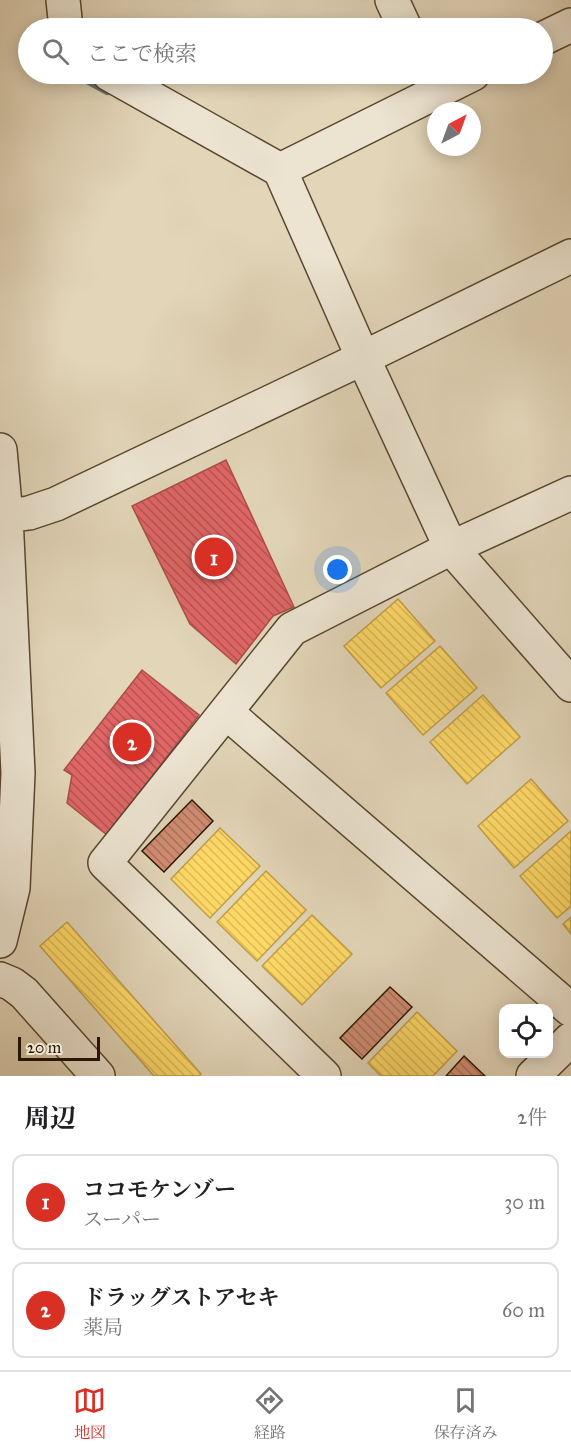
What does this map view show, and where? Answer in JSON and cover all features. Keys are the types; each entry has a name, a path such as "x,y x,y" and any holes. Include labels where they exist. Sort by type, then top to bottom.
{"street":[{"path":"63,0 65,18"},
{"path":"392,0 400,18"},
{"path":"553,34 571,25"},
{"path":"127,84 280,170 363,358 451,548 571,685"},
{"path":"280,170 427,84"},
{"path":"6,516 29,513 56,504 363,358 571,255"},
{"path":"0,450 6,516 4,587 18,773 13,888 0,941"},
{"path":"324,1076 105,863 292,629 451,548 571,493"},
{"path":"226,712 571,1010"},
{"path":"0,979 24,993 98,1076"},
{"path":"533,1076 571,1039"}],"building: 住宅":[{"path":"398,599 435,641 381,688 344,646"},
{"path":"440,646 477,688 423,735 386,693"},
{"path":"483,695 520,737 467,784 430,742"},
{"path":"531,779 568,821 514,868 478,826"},
{"path":"220,828 260,866 210,918 171,879"},
{"path":"571,831 571,906 557,918 520,876"},
{"path":"266,871 306,910 257,961 217,922"},
{"path":"312,915 352,954 302,1005 262,966"},
{"path":"571,917 571,934 563,924"},
{"path":"67,922 201,1074 199,1076 154,1076 40,946"},
{"path":"417,1012 457,1051 433,1076 381,1076 368,1063"}],"building: 商業":[{"path":"226,460 294,607 273,616 236,664 190,624 132,506"},
{"path":"142,670 199,715 107,835 67,803 72,775 64,770"}],"building: その他":[{"path":"192,800 213,821 164,872 142,851"},
{"path":"390,987 412,1007 362,1059 340,1038"},
{"path":"464,1056 485,1076 446,1076"}],"waterway":[{"path":"94,84 107,91"}],"place":[{"name":"ココモケンゾー","path":"214,557"},
{"name":"ドラッグストアセキ","path":"132,742"}]}
